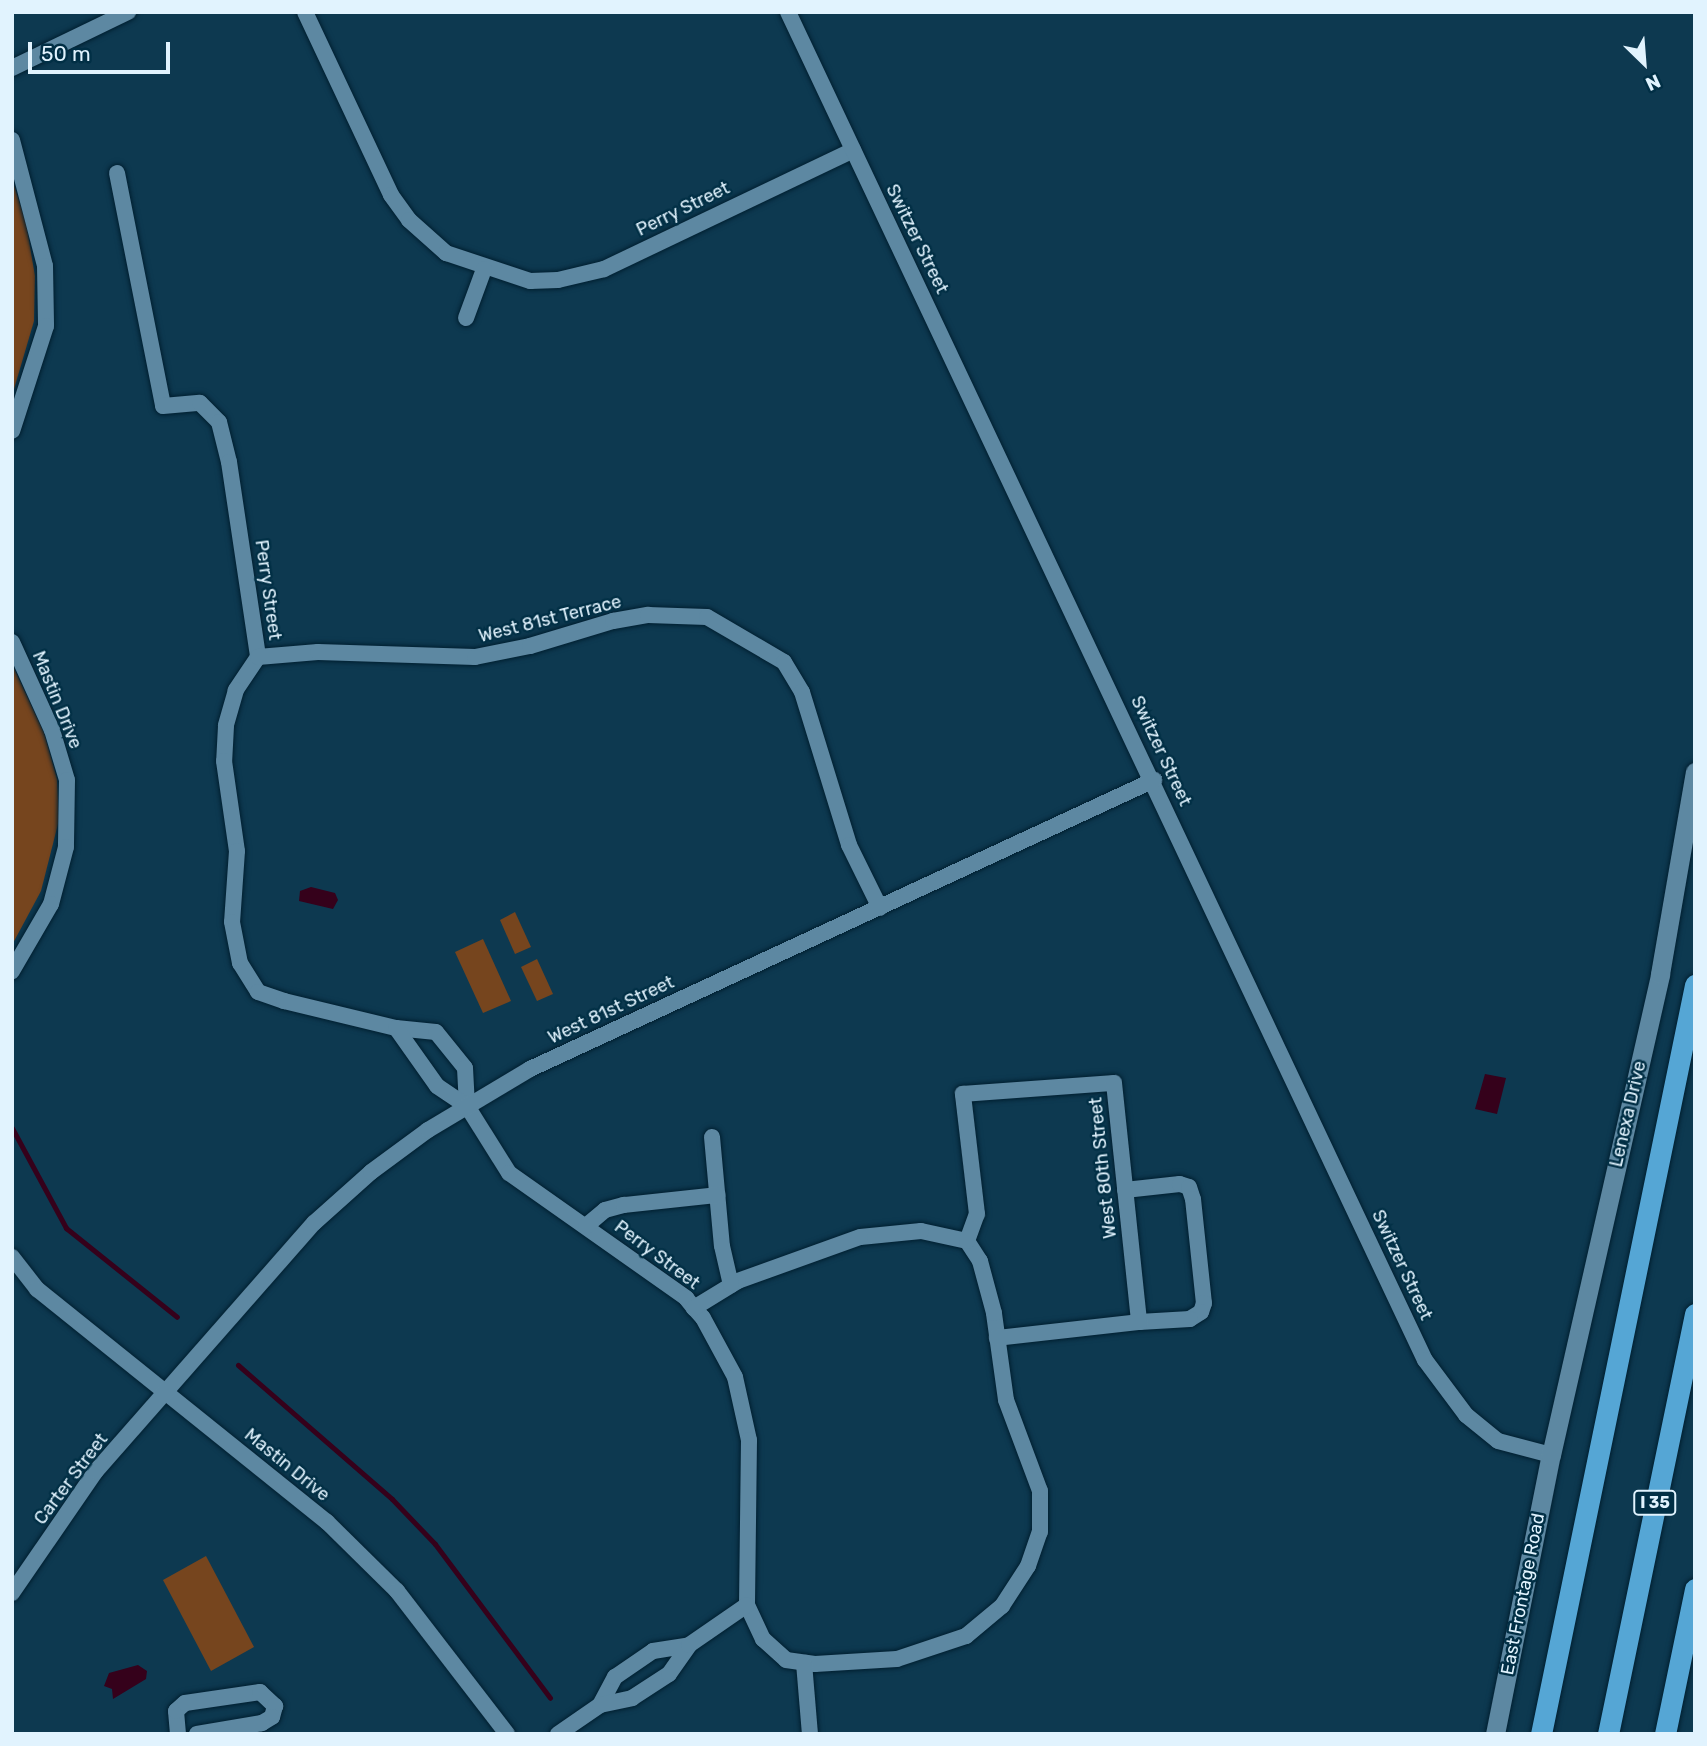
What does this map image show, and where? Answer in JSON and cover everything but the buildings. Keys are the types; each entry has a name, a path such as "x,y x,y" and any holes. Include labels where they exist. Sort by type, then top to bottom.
{"highway":[{"path":"1541,1734 1695,985"},
{"name":"I 35","path":"1608,1734 1695,1314"},
{"path":"1665,1734 1695,1589"}],"street":[{"path":"12,68 128,12"},
{"name":"Perry Street","path":"305,12 403,211 446,253 484,269 530,281 587,275 853,150"},
{"name":"Switzer Street","path":"788,12 1154,780 1425,1360 1466,1415 1498,1441 1551,1455"},
{"path":"12,140 44,266 46,326 12,432"},
{"name":"Perry Street","path":"117,173 163,406 200,403 219,422 229,462 258,657 236,690 226,726 224,761 237,851 232,922 240,963 258,992 396,1028 436,1032 465,1068 467,1106"},
{"path":"466,318 484,269"},
{"name":"West 81st Terrace","path":"258,657 318,652 475,657 530,646 613,621 648,615 708,617 784,662 802,692 849,845 880,908"},
{"name":"Mastin Drive","path":"12,642 52,730 67,780 66,846 51,904 12,971"},
{"name":"Lenexa Drive","path":"1551,1455 1660,974 1695,772"},
{"name":"West 81st Street","path":"167,1393 314,1223 371,1172 467,1106 530,1069 1154,780"},
{"name":"Perry Street","path":"396,1028 437,1086 467,1106 509,1173 557,1211 586,1226 694,1308 735,1377 749,1440 747,1605"},
{"name":"West 80th Street","path":"967,1241 977,1214 963,1094 1114,1083 1139,1322"},
{"path":"712,1137 717,1195 731,1285"},
{"path":"997,1339 1139,1322 1190,1319 1201,1312 1204,1303 1193,1199 1189,1187 1180,1184 1125,1190"},
{"path":"586,1226 605,1210 624,1205 717,1195"},
{"path":"558,1734 600,1705 632,1698 669,1674 689,1645 747,1605 763,1639 786,1660 804,1663 897,1660 966,1636 1002,1606 1028,1566 1040,1532 1040,1491 1006,1400 997,1339 979,1261 967,1241 921,1231 860,1237 731,1285 694,1308"},
{"name":"Mastin Drive","path":"12,1257 37,1289 327,1521 397,1591 507,1734"},
{"name":"Carter Street","path":"12,1592 96,1471 167,1393"},
{"name":"East Frontage Road","path":"1495,1734 1551,1455"},
{"path":"600,1705 615,1677 653,1651 689,1645"},
{"path":"804,1663 810,1734"},
{"path":"178,1734 176,1711 186,1703 260,1692 275,1706 272,1717 262,1723 197,1734"}],"shaded area":[{"path":"12,179 26,223 35,276 34,321 12,396"},
{"path":"12,664 44,733 57,779 59,820 41,891 12,945"},
{"path":"311,887 335,893 338,900 333,909 299,901 300,891"},
{"path":"515,912 531,947 515,954 500,920"},
{"path":"483,939 511,1001 483,1013 455,952"},
{"path":"537,959 553,994 537,1001 521,967"},
{"path":"1485,1074 1506,1078 1497,1114 1475,1109"},
{"path":"206,1556 254,1647 211,1671 163,1580"},
{"path":"138,1665 147,1671 146,1679 113,1699 112,1689 104,1686 109,1673"}],"waterway":[{"path":"12,1128 66,1228 177,1317"},
{"path":"238,1365 392,1499 435,1544 550,1698"}]}
